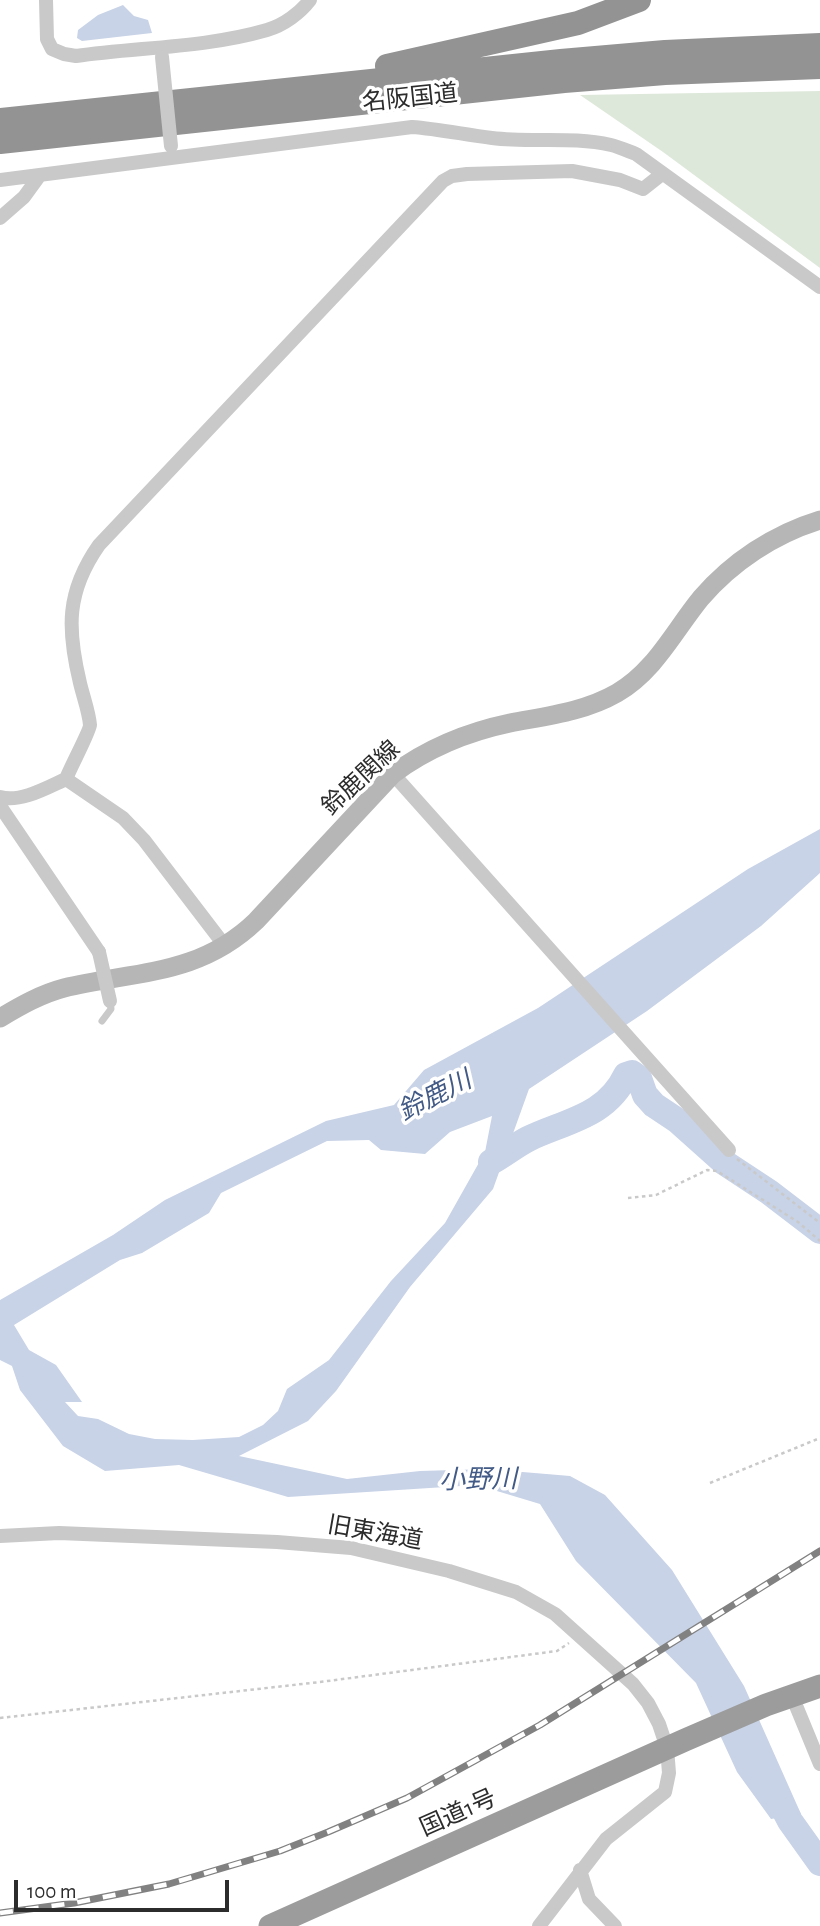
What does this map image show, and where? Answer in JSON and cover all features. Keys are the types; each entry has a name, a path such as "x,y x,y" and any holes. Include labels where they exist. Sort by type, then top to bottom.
{"highway":[{"path":"253,94 578,23 639,0"},
{"name":"名阪国道","path":"0,120 561,61 665,52 820,45"},
{"name":"名阪国道","path":"0,142 565,81 665,73 820,67"},
{"path":"665,73 820,74"},
{"name":"国道1号","path":"270,1926 676,1744 766,1705 820,1686"}],"main road":[{"name":"鈴鹿関線","path":"0,1018 49,993 176,967 225,946 256,921 393,774 428,751 467,735 576,710 618,693 651,666 700,599 720,578 769,542 820,520"}],"street":[{"path":"46,0 47,39 52,49 64,54 161,53 269,30 302,10 310,0"},
{"path":"161,53 172,151"},
{"path":"0,180 40,176 172,151 251,149 412,127 492,138 612,145 636,155 820,287"},
{"path":"0,797 6,799 21,796 66,779 90,727 72,651 71,619 74,592 86,563 125,517 443,181 452,176 467,174 572,171 620,180 643,189 662,174"},
{"path":"0,218 24,197 40,176"},
{"path":"393,774 729,1150"},
{"path":"66,779 123,818 144,840 225,946"},
{"path":"0,806 99,952 110,1001"},
{"name":"旧東海道","path":"0,1536 59,1533 277,1542 351,1548 449,1571 516,1592 555,1614 633,1684 648,1703 659,1724 676,1744"},
{"path":"792,1696 820,1764"},
{"path":"539,1926 606,1839 665,1792 676,1744"},
{"path":"580,1870 589,1899 615,1926"}],"lane":[{"path":"102,1021 111,1009 110,1001"}],"path":[{"path":"729,1150 735,1158 820,1223"},
{"path":"628,1198 656,1195 707,1170 717,1171 798,1222 820,1241"},
{"path":"710,1483 820,1438"},
{"path":"0,1718 320,1682 557,1651 579,1634"}],"green space":[{"path":"820,91 820,268 663,152 580,95"}],"water":[{"path":"123,5 134,16 148,20 152,33 82,41 77,38 78,30 98,15"},
{"name":"鈴鹿川","path":"820,829 820,873 761,926 647,1011 529,1089 493,1189 410,1287 336,1391 308,1421 239,1456 347,1479 420,1471 487,1469 570,1476 605,1495 672,1570 744,1686 801,1814 771,1819 737,1772 696,1683 576,1561 540,1504 477,1485 288,1497 179,1465 105,1471 63,1446 20,1390 12,1366 0,1360 0,1300 113,1235 165,1200 326,1121 394,1105 424,1070 538,1008 748,869","holes":["492,1116 485,1152 445,1223 391,1281 329,1360 287,1389 278,1411 263,1425 239,1437 155,1439 129,1434 98,1419 78,1416 65,1402 82,1402 56,1365 29,1350 14,1325 120,1260 142,1253 209,1213 221,1193 327,1141 369,1140 381,1150 425,1154 450,1132"]}],"waterway":[{"path":"491,1162 528,1139 596,1109 618,1089 626,1075 632,1073 639,1078 645,1095 654,1105 678,1121 725,1163 820,1231"},
{"name":"小野川","path":"771,1785 790,1821 820,1863"}],"railway":[{"path":"0,1913 74,1903 169,1884 280,1851 407,1798 540,1725 820,1551"}]}
